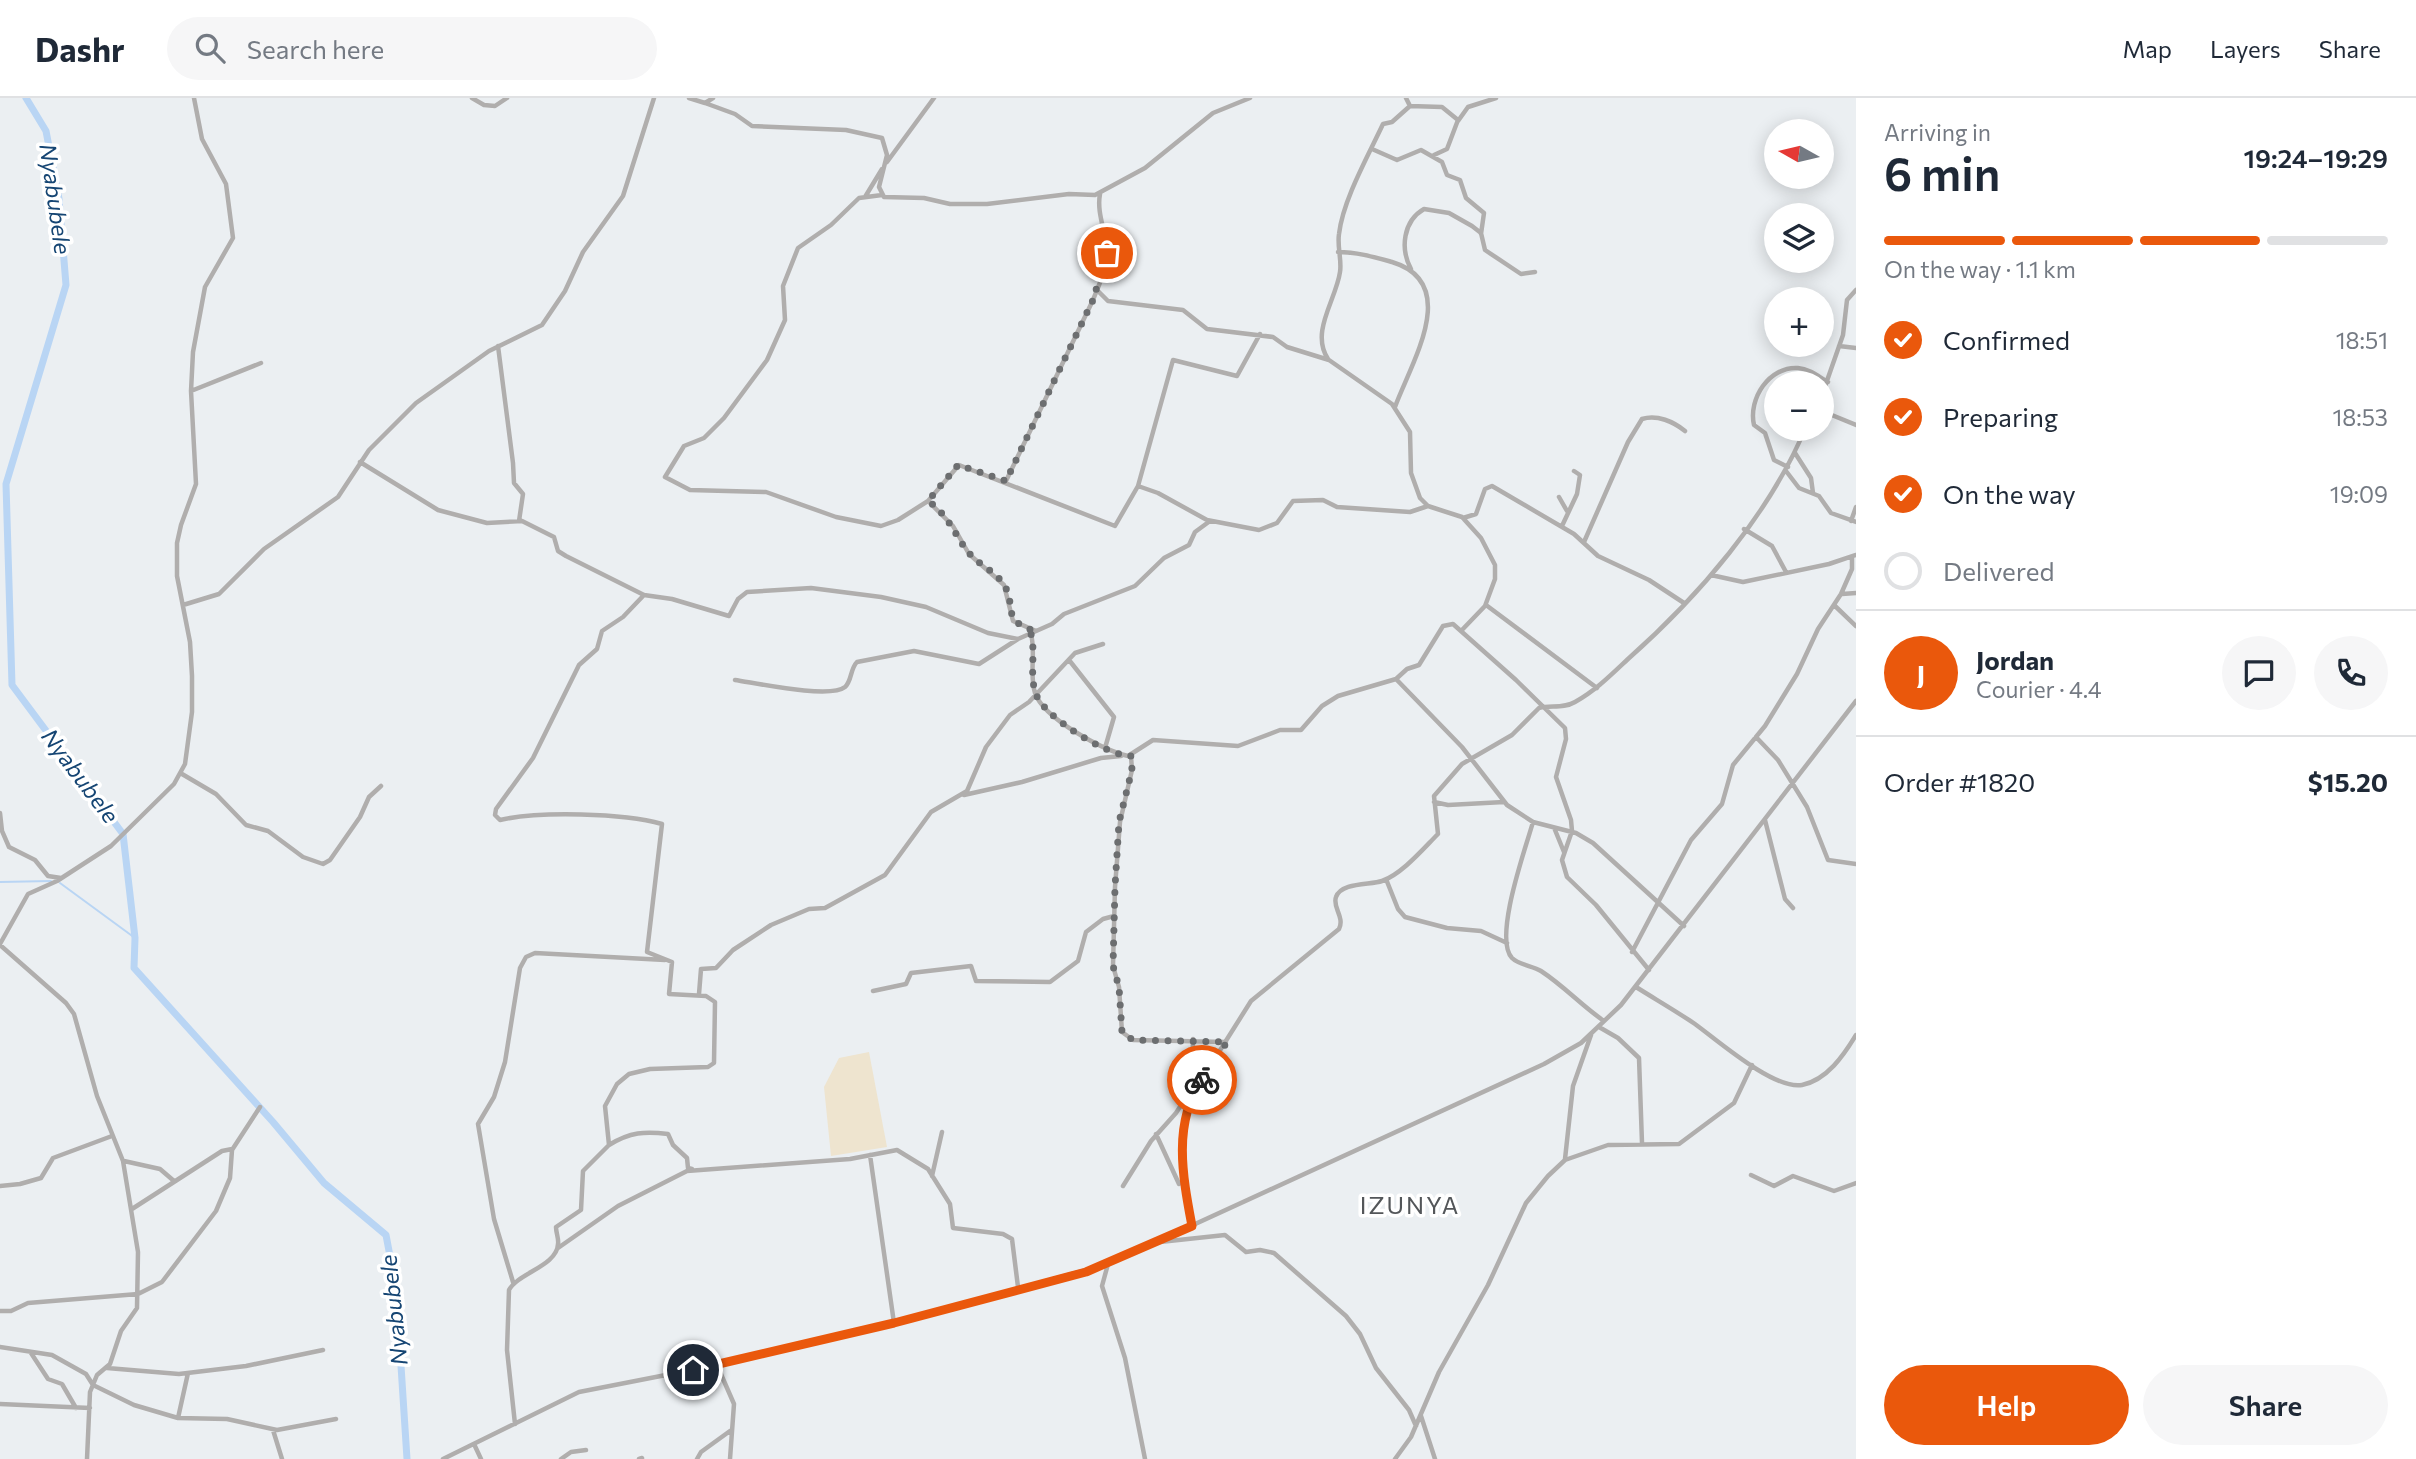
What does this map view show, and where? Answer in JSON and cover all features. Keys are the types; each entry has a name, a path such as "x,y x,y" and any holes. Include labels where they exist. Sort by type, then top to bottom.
{"street":[{"path":"87,1459 93,1385 97,1375 107,1368 121,1331 137,1308 138,1252 132,1209 123,1161 112,1136 72,1010 0,945 28,894 62,878 111,846 182,774 192,712 190,642 177,576 178,533 197,484 191,391 193,352 205,287 233,238 226,184 202,139 194,98"},
{"path":"472,98 484,105 495,106 507,98"},
{"path":"183,605 214,598 230,586 264,549 338,497 360,462 416,403 498,346 542,325 554,311 583,252 623,196 653,98"},
{"path":"689,98 735,114 752,127 828,128 877,135 885,141 886,162 879,187 882,195"},
{"path":"705,103 713,98"},
{"path":"865,197 886,162 934,98"},
{"path":"1250,98 1206,117 1164,155 1100,193 988,204 950,204 924,198 888,198 882,195 859,198 831,225 798,248 783,285 785,320 766,360 724,418 704,438 684,446 665,477 690,490 776,494 823,513 881,526 898,520 928,501 958,465 1006,481 1113,526 1120,522 1130,496 1138,486 1173,360 1237,376 1259,334"},
{"path":"1406,98 1410,106"},
{"path":"1433,155 1447,149 1458,121 1468,107 1496,98"},
{"path":"1329,360 1321,346 1326,314 1340,272 1340,225 1383,124 1392,122 1410,106 1442,107 1458,121"},
{"path":"1372,149 1395,160 1416,150 1433,155 1442,162 1447,174 1460,180 1466,198 1484,213 1481,234 1485,250 1521,274 1535,272"},
{"path":"1006,481 1097,290 1107,257 1099,205 1100,193"},
{"path":"1394,408 1420,347 1429,308 1425,285 1411,270 1404,256 1405,239 1411,222 1422,210 1449,213 1481,234"},
{"path":"1338,252 1355,253 1411,270"},
{"path":"1097,290 1108,301 1183,310 1207,329 1273,337 1287,347 1329,360 1394,408 1410,432 1412,473 1420,498 1428,506 1462,517 1481,538 1495,565 1495,579 1485,605 1461,631"},
{"path":"1831,371 1844,330 1847,300 1856,290"},
{"path":"498,346 507,428 511,439 513,480 523,494 519,521"},
{"path":"1839,346 1856,348"},
{"path":"191,391 261,363"},
{"path":"1785,371 1809,371"},
{"path":"1764,386 1753,411 1754,425 1764,432"},
{"path":"1584,542 1628,442 1642,419 1651,416 1668,421 1685,431"},
{"path":"1834,416 1856,425"},
{"path":"1767,441 1773,460 1787,469 1799,488 1813,493 1831,513 1854,522 1856,507"},
{"path":"1192,1226 1183,1183 1185,1122 1195,1090 1251,1001 1339,929 1342,921 1335,899 1337,894 1348,887 1386,880 1437,834 1434,803 1437,792 1471,757 1513,735 1542,707 1564,707 1597,688 1665,626 1711,575 1770,498 1800,441"},
{"path":"1795,453 1811,478 1813,493"},
{"path":"360,462 438,510 487,523 519,521 530,524 554,537 558,551 566,556 644,595 672,599 729,616 738,599 752,590 780,592 807,587 926,607 988,633 1018,639"},
{"path":"1562,526 1581,480 1574,471"},
{"path":"1462,517 1476,514 1485,489 1491,485 1562,526 1598,556 1649,580 1684,603"},
{"path":"1138,486 1158,493 1210,521 1262,530 1277,523 1293,501 1323,500 1337,507 1410,512 1428,506"},
{"path":"1559,497 1567,511"},
{"path":"928,501 953,526 970,554 1004,584 1013,621 1033,632"},
{"path":"736,680 810,691 838,689 846,686 853,666 862,660 914,652 979,664 1018,639 1078,608 1135,586 1164,558 1189,545 1195,532 1210,521"},
{"path":"1744,529 1772,546 1786,572"},
{"path":"1632,952 1691,840 1724,801 1733,765 1756,737 1797,674 1808,647 1841,594 1852,569 1854,556 1743,582 1711,575"},
{"path":"1841,594 1856,593"},
{"path":"609,1145 606,1101 617,1084 629,1074 650,1069 712,1066 715,1002 699,995 669,995 673,966 670,961 648,954 646,949 662,824 605,817 537,816 500,820 495,812 533,758 579,665 597,649 602,631 623,617 644,595"},
{"path":"1485,605 1494,615 1529,635 1597,688"},
{"path":"1834,606 1856,626"},
{"path":"699,995 701,969 716,968 733,950 776,922 809,909 825,908 876,881 893,865 931,811 963,795 1022,782 1101,758 1128,756 1153,740 1238,746 1280,730 1301,730 1322,706 1338,696 1396,680 1407,669 1419,664 1443,626 1453,624 1565,728 1566,738 1556,777 1571,820 1572,831 1563,862 1570,883 1596,905 1649,970"},
{"path":"1033,632 1035,694 1045,708 1082,736 1128,756"},
{"path":"963,795 972,784 986,747 1010,715 1083,648 1103,644"},
{"path":"1069,660 1114,717 1105,748"},
{"path":"1396,680 1429,710 1471,757 1504,802 1533,822 1555,830 1572,831 1593,843 1684,926"},
{"path":"443,1459 579,1392 717,1365 894,1323 1108,1264 1544,1065 1591,1034 1636,987 1856,701"},
{"path":"1756,737 1778,760 1807,807 1828,860 1856,864"},
{"path":"1128,756 1132,770 1119,822 1113,966 1119,987 1123,1035 1133,1040 1194,1039 1227,1042"},
{"path":"182,774 216,794 246,825 268,831 295,853 323,864 330,860 360,817 369,797 381,786"},
{"path":"1434,803 1504,802"},
{"path":"0,813 9,847 35,860 48,876 62,878"},
{"path":"1765,819 1786,899 1793,908"},
{"path":"1533,822 1513,893 1507,943 1515,960 1539,970 1604,1021"},
{"path":"1555,830 1564,853"},
{"path":"1386,880 1398,909 1405,917 1443,927 1481,931 1507,943"},
{"path":"873,990 906,984 909,973 970,966 974,969 976,981 1050,982 1078,961 1086,932 1103,919 1114,916"},
{"path":"514,1424 506,1322 507,1300 513,1282 494,1219 478,1124 494,1097 505,1062 520,968 526,957 535,953 670,961"},
{"path":"1636,987 1778,1080 1801,1085 1835,1065 1856,1035"},
{"path":"1599,1027 1618,1038 1639,1058 1642,1143"},
{"path":"1565,1160 1573,1086 1591,1034"},
{"path":"1123,1186 1156,1133 1176,1113 1188,1092 1193,1074 1194,1039"},
{"path":"1395,1459 1416,1426 1439,1372 1493,1277 1526,1203 1565,1160 1608,1145 1642,1143 1671,1146 1690,1138 1736,1100 1752,1065"},
{"path":"0,1311 11,1311 28,1303 138,1294 162,1282 216,1211 230,1178 233,1150 260,1107"},
{"path":"557,1248 556,1227 582,1210 583,1171 609,1145 630,1133 653,1130 668,1134 673,1145 687,1158 689,1169 693,1170"},
{"path":"932,1176 942,1132"},
{"path":"1156,1133 1179,1184"},
{"path":"0,1186 41,1178 53,1158 112,1136"},
{"path":"132,1209 222,1151 233,1150"},
{"path":"513,1282 543,1264 557,1248 618,1206 693,1170 870,1155 897,1150 922,1163 932,1176 950,1203 953,1228 1003,1234 1012,1239 1018,1287"},
{"path":"870,1155 894,1323"},
{"path":"123,1161 160,1170 174,1181"},
{"path":"1751,1175 1774,1186 1793,1177 1834,1191 1856,1183"},
{"path":"1153,1243 1225,1235 1246,1252 1260,1250 1274,1253 1312,1284 1355,1327 1376,1368 1409,1410 1416,1426"},
{"path":"1108,1264 1102,1286 1125,1358 1144,1459"},
{"path":"0,1346 57,1357 86,1374 93,1385 134,1405 178,1418 227,1419 273,1430 336,1419"},
{"path":"107,1368 157,1374 188,1373 323,1350"},
{"path":"30,1352 48,1379 62,1384 77,1409"},
{"path":"717,1365 734,1404 730,1459"},
{"path":"178,1418 188,1373"},
{"path":"0,1404 90,1408"},
{"path":"1421,1416 1435,1459"},
{"path":"273,1430 282,1459"},
{"path":"698,1459 701,1452 731,1431"},
{"path":"474,1444 481,1459"},
{"path":"561,1459 571,1452 586,1450"}],"shaded area":[{"path":"869,1052 887,1147 831,1156 824,1087 839,1058"}],"waterway":[{"name":"Nyabubele","path":"26,98 46,131 59,199 66,285 6,484 12,685 123,834 135,938 134,968 273,1122 324,1183 386,1235 396,1288 407,1459"},
{"path":"0,882 51,881"},
{"path":"60,883 135,938"}],"way so far":[{"path":"1107,253 1093,300 1006,481 958,465 928,501 953,526 966,550 1004,584 1013,621 1023,628 1036,631 1031,634 1035,694 1045,708 1082,736 1105,748 1131,756 1132,770 1119,822 1115,887 1113,966 1119,987 1122,1032 1133,1040 1194,1039 1227,1042 1202,1080"}],"district":[{"name":"IZUNYA","path":"1410,1206"}],"route":[{"path":"693,1370 894,1323 1018,1287 1086,1272 1192,1226 1183,1183 1182,1158 1185,1122 1195,1090 1202,1080"}]}
